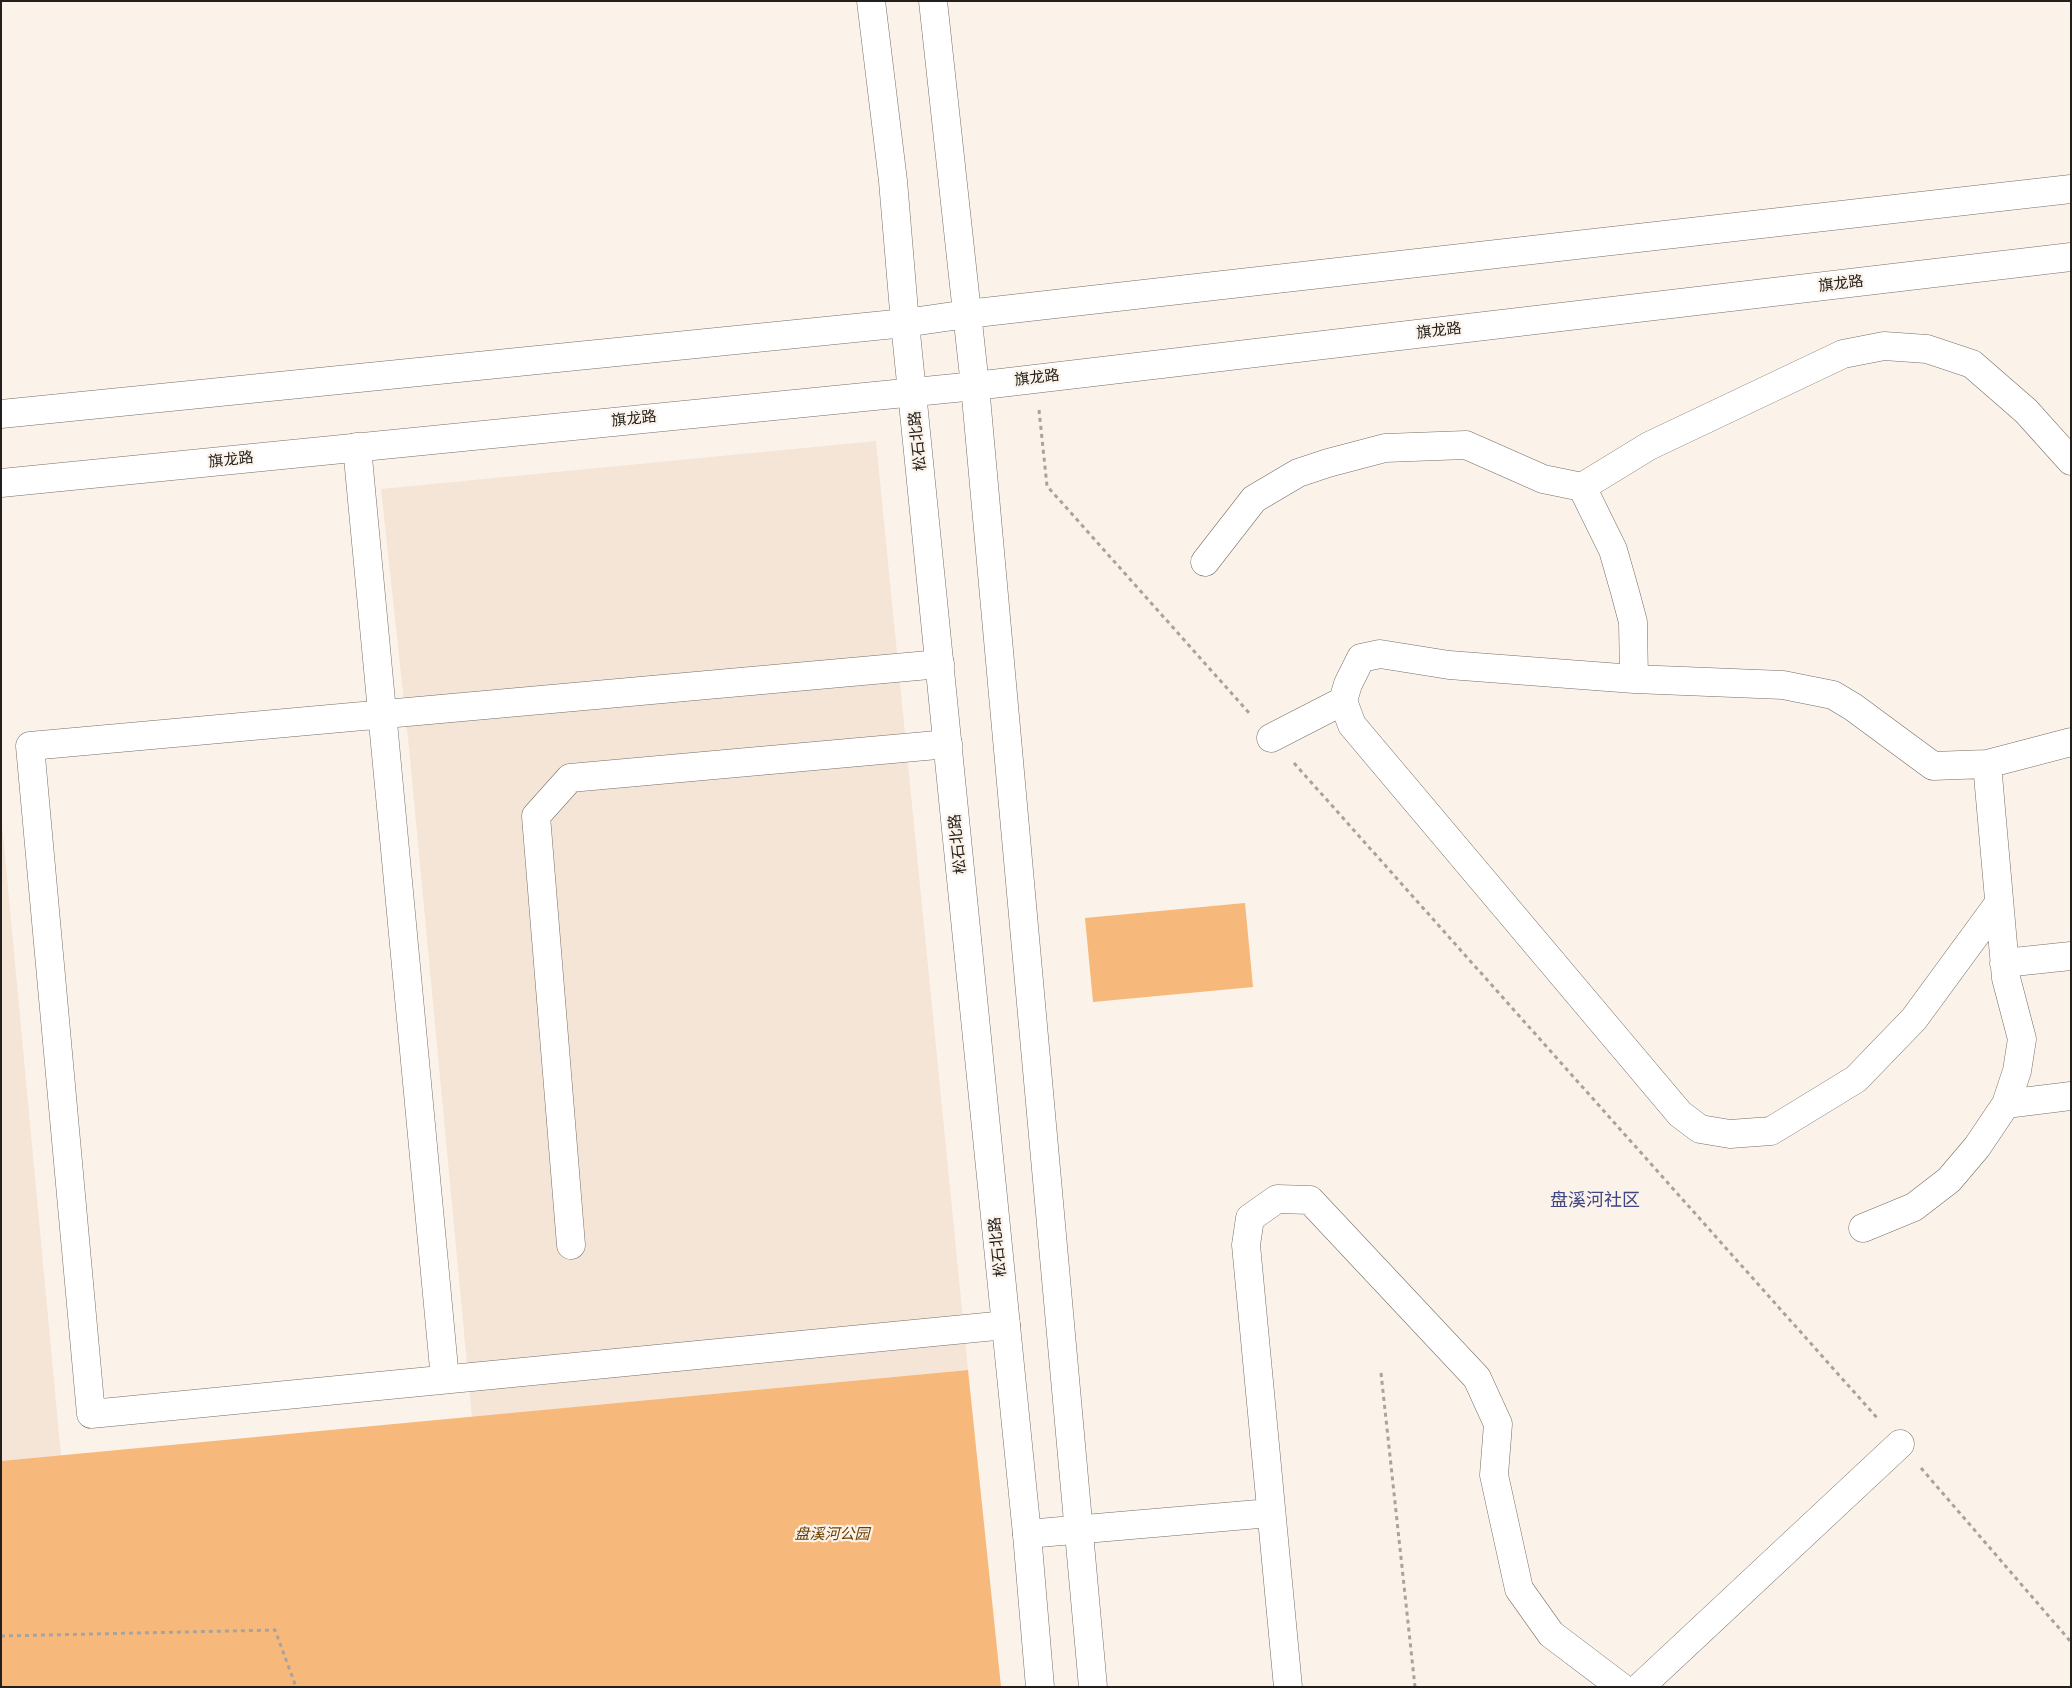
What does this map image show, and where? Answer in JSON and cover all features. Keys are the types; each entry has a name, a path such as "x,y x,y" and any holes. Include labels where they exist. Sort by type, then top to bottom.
{"main road":[{"name":"松石北路","path":"871,1 892,181 1027,1534 1040,1687"},
{"path":"933,1 975,386 1093,1687"},
{"path":"1,414 905,323 967,314 2071,189"},
{"name":"旗龙路","path":"1,483 975,386 2071,257"},
{"path":"1205,562 1254,499 1298,473 1385,448 1466,445 1543,478 1582,487 1649,446 1834,358 1843,354 1884,346 1926,349 1972,364 2026,411 2071,461"},
{"path":"357,447 445,1379"},
{"path":"1582,487 1613,550 1625,592 1633,622 1634,679"},
{"path":"1999,903 1914,1019 1856,1078 1771,1131 1730,1134 1700,1129 1680,1114 1352,725 1343,701 1348,684 1361,658 1380,654 1449,665 1634,679 1783,685 1833,695 1853,707 1933,766 1987,764 2071,742"},
{"path":"940,664 30,746 91,1414 1006,1325"},
{"path":"1271,738 1343,701"},
{"path":"571,1245 536,816 570,778 948,744"},
{"path":"1863,1228 1914,1207 1948,1180 1977,1147 2006,1104 2017,1071 2022,1038 2006,978 2004,963 1987,764"},
{"path":"2004,963 2071,956"},
{"path":"2006,1104 2071,1096"},
{"path":"1288,1687 1246,1245 1250,1218 1277,1199 1310,1200 1478,1378 1498,1424 1494,1475 1519,1589 1551,1634 1621,1687"},
{"path":"1640,1687 1900,1444"},
{"path":"1027,1534 1270,1513"}],"path":[{"path":"1036,378 1047,486 1900,1444 2071,1642"},
{"path":"1381,1374 1416,1687"},
{"path":"1,1636 275,1630 296,1687"}],"shaded area":[{"path":"876,441 968,1370 472,1417 409,748 381,489"},
{"path":"1,813 61,1456 1,1461"}],"green space":[{"path":"1245,903 1253,987 1093,1002 1085,918"},
{"name":"盘溪河公园","path":"968,1370 1001,1687 1,1687 1,1461"}],"district":[{"name":"盘溪河社区","path":"1595,1201"}]}
